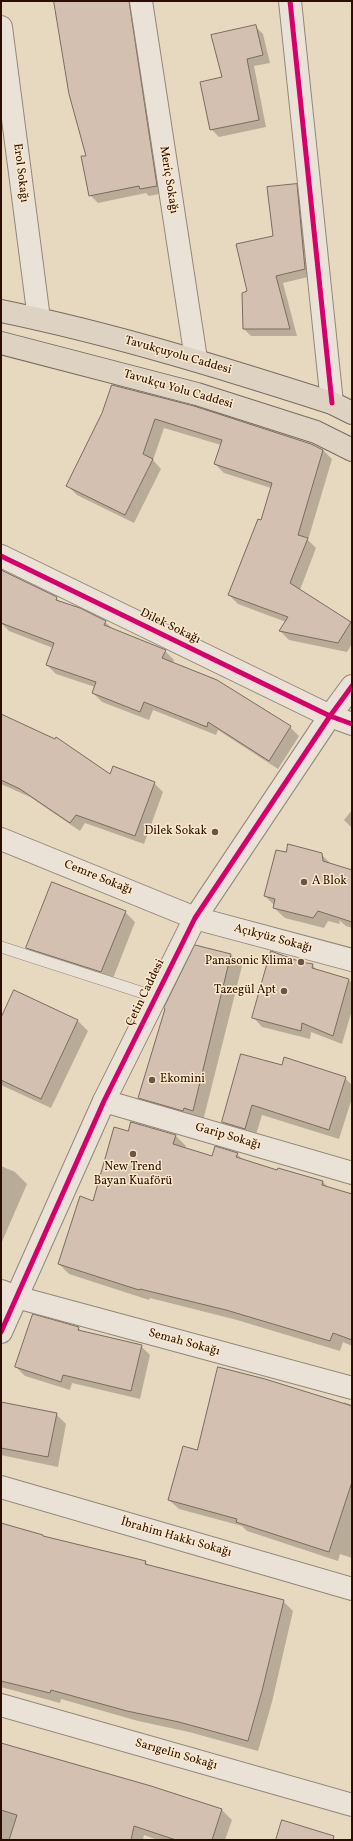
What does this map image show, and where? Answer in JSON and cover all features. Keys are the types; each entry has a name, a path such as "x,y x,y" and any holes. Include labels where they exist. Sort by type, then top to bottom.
{"main road":[{"name":"Tavukçuyolu Caddesi","path":"1,311 39,319 196,360 342,402 352,413"},
{"name":"Tavukçu Yolu Caddesi","path":"1,343 198,394 316,432 352,450"}],"street":[{"name":"Meriç Sokağı","path":"141,1 196,360"},
{"path":"290,1 342,402"},
{"name":"Erol Sokağı","path":"1,27 39,319"},
{"name":"Dilek Sokağı","path":"1,556 330,716 352,724"},
{"name":"Çetin Caddesi","path":"1,1332 8,1294 195,918 330,716 352,686"},
{"name":"Cemre Sokağı","path":"1,839 195,918"},
{"name":"Açıkyüz Sokağı","path":"195,918 352,960"},
{"name":"Garip Sokağı","path":"104,1101 352,1173"},
{"name":"Semah Sokağı","path":"8,1294 352,1388"},
{"name":"İbrahim Hakkı Sokağı","path":"1,1487 352,1589"},
{"name":"Sarıgelin Sokağı","path":"1,1705 352,1805"}],"lane":[{"path":"1,947 156,997"}],"building":[{"path":"54,1 129,1 157,186 140,189 139,186 89,196 81,156 86,156 69,94"},
{"path":"256,25 263,55 247,59 259,120 210,130 200,82 222,77 211,35"},
{"path":"297,184 305,269 276,276 290,329 243,329 242,293 247,291 236,244 273,236 267,187"},
{"path":"112,385 194,406 311,444 323,450 298,535 308,538 290,583 351,622 338,643 279,631 288,617 228,595 258,519 261,520 272,483 214,464 222,440 155,419 143,454 153,459 125,515 66,486 102,413"},
{"path":"1,570 57,597 56,600 80,608 106,621 104,625 166,650 162,658 217,680 291,726 269,761 208,722 207,727 144,702 140,712 92,693 96,682 46,665 54,643 1,623"},
{"path":"1,714 55,739 56,737 110,774 113,766 155,782 135,836 76,815 70,823 20,789 1,780"},
{"name":"A Blok","path":"288,844 322,853 323,861 352,870 352,922 318,911 313,918 273,908 275,899 264,896 276,850 286,852"},
{"path":"52,882 126,911 101,972 26,948"},
{"path":"195,945 231,954 193,1111 184,1108 183,1111 138,1098 165,1009 164,1008"},
{"name":"Tazegül Apt","path":"271,951 301,962 313,964 312,968 349,979 333,1036 302,1023 301,1031 252,1018"},
{"path":"14,990 78,1020 41,1099 1,1080 1,1018"},
{"path":"241,1054 282,1065 284,1057 346,1077 329,1130 252,1105 245,1129 222,1122"},
{"path":"131,1122 176,1135 173,1144 212,1156 215,1146 238,1153 236,1157 277,1170 278,1168 323,1181 322,1185 352,1194 352,1340 333,1333 330,1341 226,1310 139,1290 58,1264 80,1196 93,1201 114,1127 128,1131"},
{"path":"33,1314 79,1327 78,1330 142,1345 131,1391 63,1375 61,1382 15,1367"},
{"path":"218,1367 265,1379 352,1406 352,1482 329,1552 236,1522 237,1519 168,1500 183,1446 197,1450"},
{"path":"1,1402 57,1413 48,1457 1,1448"},
{"path":"1,1523 43,1536 146,1561 145,1564 284,1600 248,1741 179,1722 127,1711 51,1690 50,1693 1,1681"},
{"path":"1,1743 151,1786 222,1809 212,1840 176,1840 134,1826 131,1840 9,1840 17,1815 1,1810"},
{"path":"282,1820 334,1836 333,1840 276,1840"}],"cycle path":[{"path":"290,1 332,403"},
{"path":"1,556 330,716 352,724"},
{"path":"1,1332 104,1101 195,918 330,716 352,686"}],"place":[{"name":"Dilek Sokak","path":"215,832"},
{"name":"A Blok","path":"304,882"},
{"name":"Panasonic Klima","path":"301,962"},
{"name":"Tazegül Apt","path":"284,991"},
{"name":"Ekomini","path":"152,1080"},
{"name":"New Trend Bayan Kuaförü","path":"133,1154"}]}
